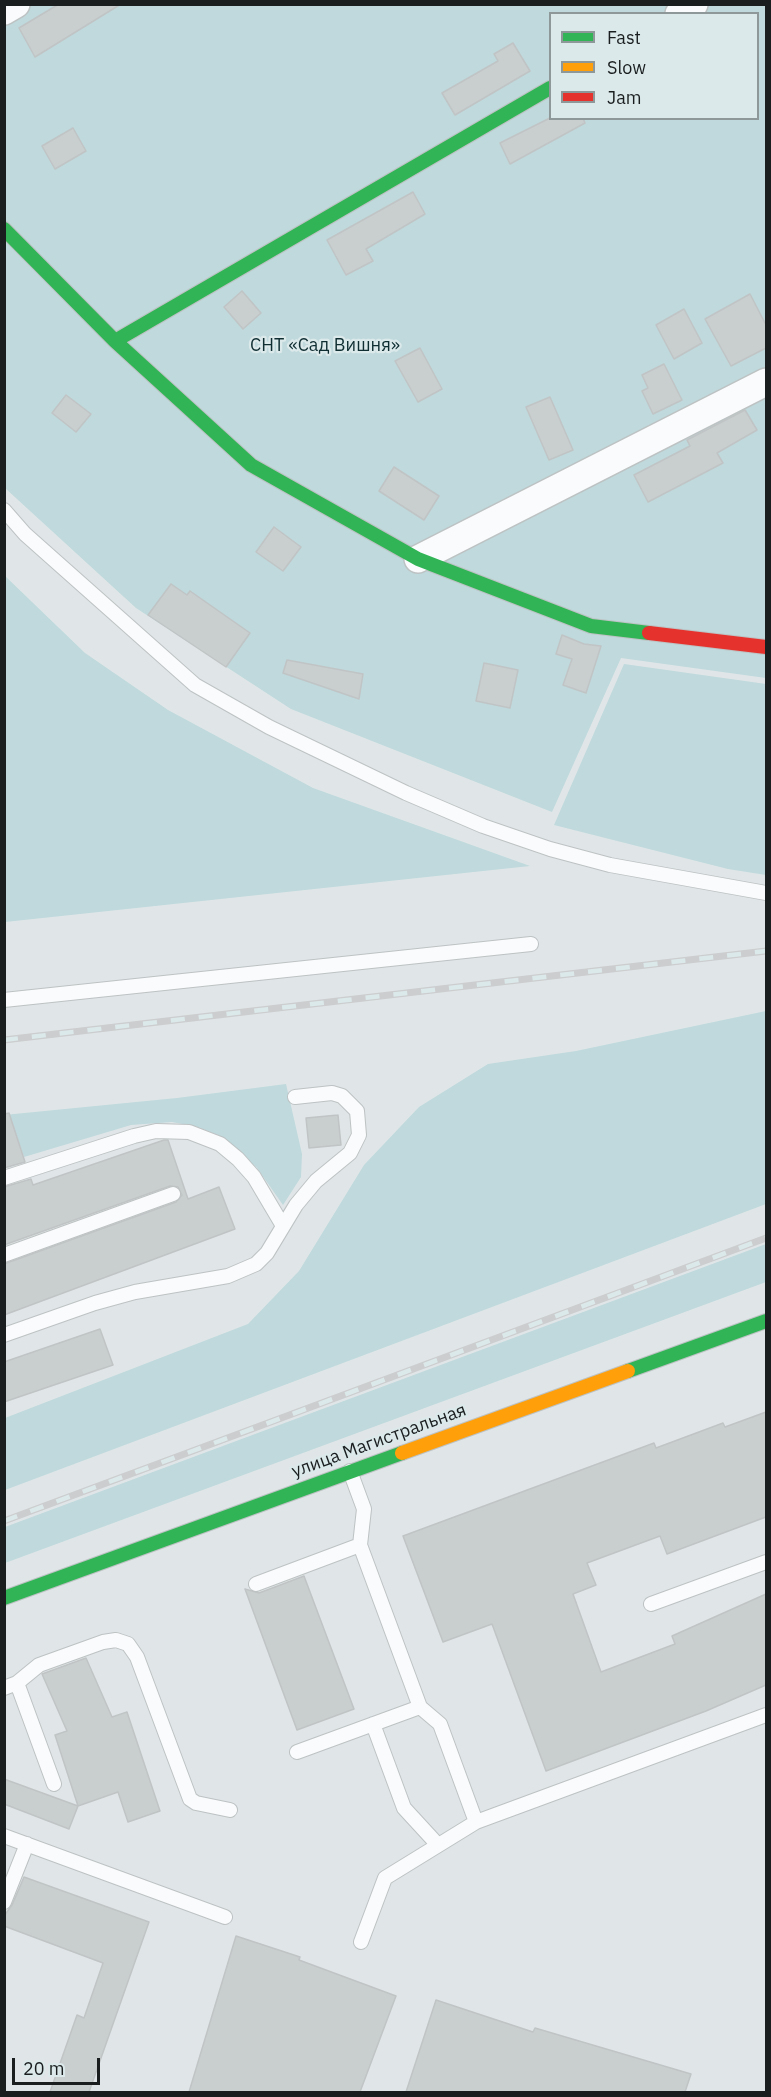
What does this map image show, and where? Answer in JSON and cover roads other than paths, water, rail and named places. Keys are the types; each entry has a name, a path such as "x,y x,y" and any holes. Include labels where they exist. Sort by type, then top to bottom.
{"street":[{"path":"4,11 16,4"},
{"path":"681,12 694,4"},
{"path":"115,341 549,89"},
{"path":"4,229 115,341 251,465 418,559 591,626 766,647"},
{"path":"418,559 766,382"},
{"name":"улица Магистральная","path":"4,1598 766,1321"}],"lane":[{"path":"4,510 25,534 195,685 269,727 415,797 483,826 550,849 610,865 766,892"},
{"path":"4,1000 531,944"},
{"path":"4,1335 86,1306 135,1292 205,1281 244,1270 267,1253 296,1204 316,1181 350,1153 359,1135 357,1111 342,1096 332,1093 295,1097"},
{"path":"4,1178 134,1136 156,1131 189,1132 220,1144 238,1159 254,1176 283,1226"},
{"path":"4,1255 173,1194"},
{"path":"350,1471 364,1509 360,1545 420,1707 440,1724 476,1822"},
{"path":"256,1584 360,1545"},
{"path":"651,1604 766,1562"},
{"path":"54,1784 11,1686 39,1665 103,1642 116,1640 128,1644 136,1657 190,1799 196,1803 230,1810"},
{"path":"297,1752 420,1707"},
{"path":"361,1942 385,1878 476,1822 766,1715"},
{"path":"373,1724 404,1808 438,1845"},
{"path":"4,1836 225,1917"},
{"path":"4,1902 27,1844"}],"railway":[{"path":"4,1040 766,951"},
{"path":"4,1521 766,1238"}],"park label":[{"name":"СНТ «Сад Вишня»","path":"325,346"}]}
